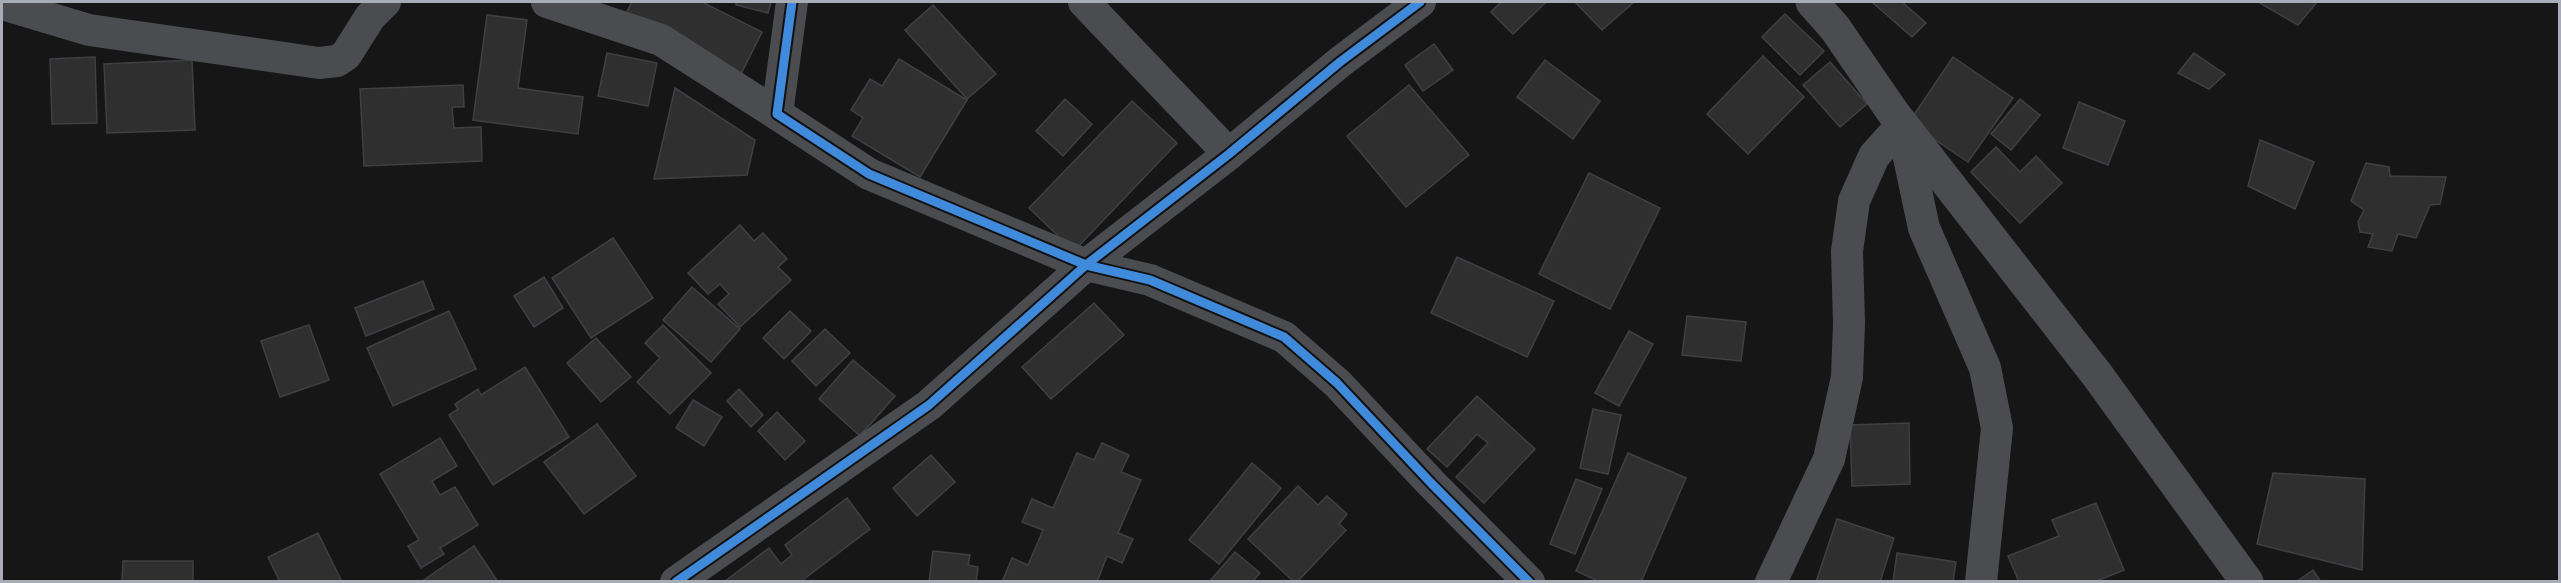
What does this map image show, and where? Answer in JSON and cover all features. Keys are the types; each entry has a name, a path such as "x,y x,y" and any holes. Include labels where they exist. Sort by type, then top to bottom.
{"street":[{"path":"2,4 89,30 319,63 337,61 346,55 370,17 385,2"},
{"path":"547,2 661,40 869,174 1086,266 1150,280 1284,337 1337,383 1529,582"},
{"path":"777,114 792,2"},
{"path":"1084,2 1229,154"},
{"path":"676,582 929,405 1086,266 1229,154 1340,62 1420,2"},
{"path":"1812,2 1835,28 1898,119 2098,376 2247,582"},
{"path":"1771,582 1829,459 1847,378 1849,323 1847,251 1854,201 1874,156 1898,119"},
{"path":"1898,119 1924,228 1985,368 1997,428 1981,582"}],"building":[{"path":"632,2 702,2 762,32 741,74 625,15"},
{"path":"736,2 771,2 768,13 736,5"},
{"path":"1501,2 1546,2 1513,34 1491,12"},
{"path":"1575,2 1634,2 1602,30"},
{"path":"1872,2 1902,2 1926,23 1912,37"},
{"path":"2258,2 2317,2 2298,25"},
{"path":"933,5 996,74 967,99 905,30"},
{"path":"1785,14 1824,51 1800,75 1762,37"},
{"path":"487,15 527,20 518,88 583,97 578,134 473,120"},
{"path":"1434,44 1453,70 1423,91 1405,65"},
{"path":"607,53 657,63 648,106 598,96"},
{"path":"2194,53 2225,74 2209,89 2178,73"},
{"path":"1763,56 1804,97 1748,154 1707,114"},
{"path":"95,57 97,123 52,124 50,59"},
{"path":"1953,57 2013,98 1968,162 1909,122"},
{"path":"899,59 967,100 920,177 852,136 863,118 851,110 870,79 882,86"},
{"path":"192,60 195,130 107,133 104,64"},
{"path":"1545,60 1600,101 1573,139 1517,97"},
{"path":"1830,62 1867,104 1840,127 1803,85"},
{"path":"463,85 464,107 452,107 454,128 481,127 482,161 364,166 360,89"},
{"path":"1409,85 1469,155 1406,207 1347,136"},
{"path":"675,88 755,140 747,175 654,179"},
{"path":"1065,99 1092,124 1063,156 1036,131"},
{"path":"2020,99 2040,115 2011,150 1991,134"},
{"path":"1132,101 1177,143 1074,251 1029,208"},
{"path":"2079,102 2125,121 2108,165 2063,148"},
{"path":"2260,140 2314,162 2295,209 2248,186"},
{"path":"1996,147 2020,172 2036,156 2062,183 2020,223 1971,172"},
{"path":"2366,163 2389,167 2390,176 2446,177 2440,204 2430,205 2416,238 2398,234 2392,251 2368,247 2373,234 2360,232 2358,222 2364,210 2351,201"},
{"path":"1589,173 1660,208 1610,309 1539,274"},
{"path":"740,225 754,241 763,233 787,259 778,267 791,280 740,327 718,304 729,294 720,284 708,294 688,273"},
{"path":"613,238 653,298 591,338 552,278"},
{"path":"1457,257 1554,301 1527,357 1431,313"},
{"path":"544,277 563,308 534,327 514,296"},
{"path":"423,281 434,309 366,336 355,308"},
{"path":"692,287 740,329 711,362 663,320"},
{"path":"1094,303 1124,335 1051,399 1022,367"},
{"path":"449,311 476,369 393,406 367,348"},
{"path":"790,311 811,331 784,359 763,338"},
{"path":"1687,316 1746,322 1741,361 1682,355"},
{"path":"309,325 329,380 280,397 261,341"},
{"path":"663,325 711,373 670,414 637,382 660,358 645,343"},
{"path":"825,329 850,353 816,386 792,361"},
{"path":"1629,331 1653,344 1619,406 1595,393"},
{"path":"596,338 631,377 601,402 567,363"},
{"path":"853,360 895,396 860,436 819,399"},
{"path":"525,367 569,437 493,485 449,415 458,409 455,404 478,389 481,395"},
{"path":"739,389 763,415 751,427 727,401"},
{"path":"1477,396 1535,449 1484,503 1456,477 1488,443 1477,434 1447,467 1427,449"},
{"path":"693,400 722,417 704,446 676,428"},
{"path":"1593,409 1621,415 1608,474 1580,468"},
{"path":"777,412 805,441 785,460 758,431"},
{"path":"1909,423 1910,484 1852,486 1850,425"},
{"path":"597,424 636,476 584,514 544,462"},
{"path":"440,438 457,466 432,481 440,495 455,487 478,525 440,548 444,554 421,568 408,546 419,540 380,474"},
{"path":"1102,443 1129,455 1121,472 1141,480 1118,533 1133,539 1122,563 1107,556 1097,582 1002,582 1012,558 1028,565 1043,530 1022,522 1032,499 1053,508 1077,453 1094,460"},
{"path":"1628,453 1686,478 1641,582 1600,582 1576,571"},
{"path":"931,455 955,482 917,516 893,488"},
{"path":"1252,463 1281,488 1219,564 1189,540"},
{"path":"2273,473 2365,479 2362,570 2257,544"},
{"path":"1576,479 1602,489 1575,554 1550,544"},
{"path":"1298,486 1318,505 1327,496 1347,514 1339,524 1346,530 1297,582 1294,582 1248,539"},
{"path":"847,498 870,529 800,582 724,582 769,548 781,564 792,555 785,545"},
{"path":"2096,503 2124,570 2094,582 2019,582 2008,556 2059,536 2052,520"},
{"path":"1837,519 1894,538 1880,582 1816,582"},
{"path":"318,533 342,582 280,582 268,557"},
{"path":"474,546 498,582 421,582 438,570"},
{"path":"933,551 970,555 968,565 978,567 976,582 929,582"},
{"path":"1235,552 1260,573 1252,582 1209,582"},
{"path":"1897,553 1956,562 1953,582 1893,582"},
{"path":"123,561 193,561 193,582 122,582"},
{"path":"2313,570 2321,582 2296,582"}],"cycle path":[{"path":"792,2 777,114 869,174 1086,265 1150,280 1284,337 1337,383 1529,582"},
{"path":"676,582 929,405 1086,265 1229,154 1340,62 1420,2"}]}
